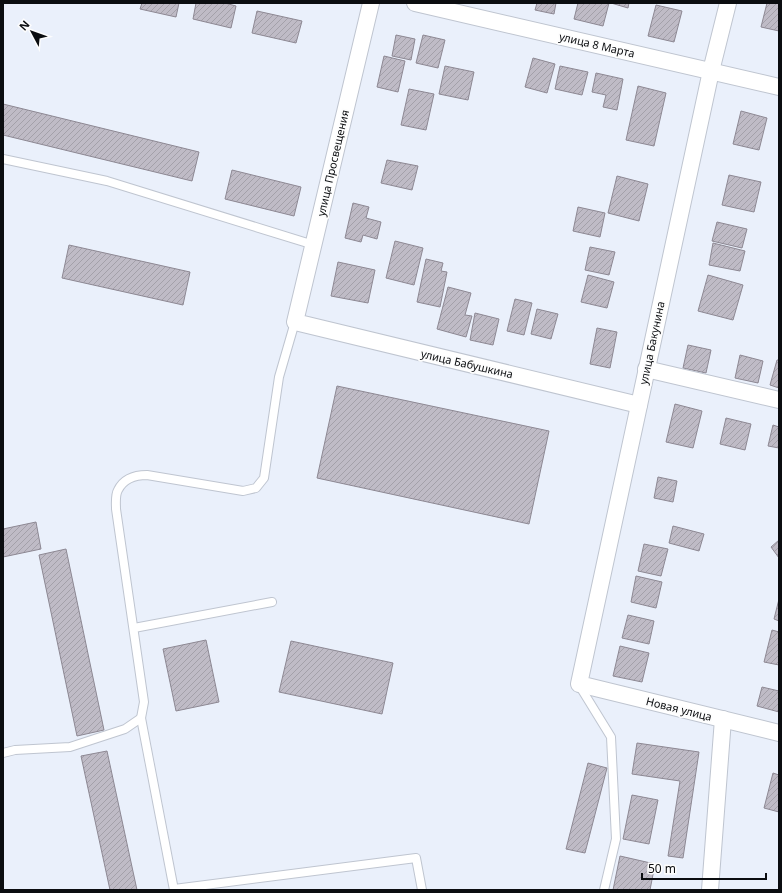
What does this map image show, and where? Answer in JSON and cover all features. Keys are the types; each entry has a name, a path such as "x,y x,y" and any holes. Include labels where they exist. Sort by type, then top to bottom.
{"street":[{"name":"улица Просвещения","path":"295,322 371,3"},
{"name":"улица 8 Марта","path":"415,3 779,86"},
{"name":"улица Бакунина","path":"579,684 711,70 728,3"},
{"name":"улица Бабушкина","path":"295,322 639,405"},
{"path":"646,369 779,400"},
{"name":"Новая улица","path":"579,684 779,733"},
{"path":"710,890 723,720"}],"lane":[{"path":"3,159 107,181 314,245"},
{"path":"295,322 279,377 264,478 256,488 243,491 147,475 133,476 125,481 117,490 116,509 144,702 141,718 174,890 416,858 422,890"},
{"path":"134,628 272,602"},
{"path":"579,684 611,737 616,839 604,890"},
{"path":"3,753 15,750 70,747 125,729 141,718"}],"building":[{"path":"142,3 179,3 176,17 140,9"},
{"path":"196,3 225,3 236,6 231,28 193,19"},
{"path":"537,3 556,3 554,14 535,10"},
{"path":"578,3 609,3 603,26 574,19"},
{"path":"611,3 629,3 628,8"},
{"path":"767,3 779,3 779,31 761,27"},
{"path":"656,5 682,11 674,42 648,36"},
{"path":"257,11 302,21 296,43 252,33"},
{"path":"396,35 415,39 411,60 392,56"},
{"path":"423,35 445,40 438,68 416,63"},
{"path":"384,56 405,61 398,92 377,87"},
{"path":"533,58 555,64 547,93 525,87"},
{"path":"445,66 474,72 468,100 439,94"},
{"path":"560,66 588,72 582,95 555,89"},
{"path":"596,73 623,79 617,110 603,107 606,95 592,92"},
{"path":"638,86 666,93 654,146 626,140"},
{"path":"409,89 434,94 426,130 401,125"},
{"path":"3,104 199,152 192,181 3,135"},
{"path":"741,111 767,118 759,150 733,144"},
{"path":"387,160 418,166 412,190 381,183"},
{"path":"232,170 301,187 294,216 225,199"},
{"path":"729,175 761,182 754,212 722,205"},
{"path":"617,176 648,184 639,221 608,213"},
{"path":"353,203 369,207 366,218 381,222 377,239 363,235 361,242 345,238"},
{"path":"578,207 605,213 600,237 573,231"},
{"path":"717,222 747,229 742,248 712,241"},
{"path":"395,241 423,248 414,285 386,278"},
{"path":"713,243 745,251 740,271 709,265"},
{"path":"69,245 190,272 183,305 62,278"},
{"path":"590,247 615,252 609,275 585,270"},
{"path":"426,259 443,263 441,271 447,272 440,307 417,302"},
{"path":"338,262 375,270 368,303 331,296"},
{"path":"588,275 614,282 607,308 581,302"},
{"path":"708,275 743,285 733,320 698,311"},
{"path":"448,287 471,293 465,315 472,316 466,337 437,329"},
{"path":"515,299 532,303 524,335 507,331"},
{"path":"537,309 558,314 551,339 531,334"},
{"path":"475,313 499,319 493,345 470,340"},
{"path":"597,328 617,332 610,368 590,364"},
{"path":"688,345 711,350 706,373 683,368"},
{"path":"740,355 763,361 758,383 735,378"},
{"path":"777,360 779,360 779,388 770,385"},
{"path":"337,386 549,431 529,524 317,478"},
{"path":"675,404 702,411 693,448 666,442"},
{"path":"726,418 751,424 745,450 720,444"},
{"path":"773,425 779,427 779,448 768,446"},
{"path":"658,477 677,481 673,502 654,498"},
{"path":"36,522 41,549 3,557 3,529"},
{"path":"673,526 704,534 699,551 669,543"},
{"path":"779,540 779,558 771,547"},
{"path":"644,544 668,549 661,576 638,571"},
{"path":"66,549 104,730 77,736 39,555"},
{"path":"636,576 662,582 656,608 631,602"},
{"path":"779,599 779,621 774,619"},
{"path":"628,615 654,621 649,644 622,638"},
{"path":"772,630 779,632 779,665 764,662"},
{"path":"206,640 219,702 176,711 163,649"},
{"path":"291,641 393,663 382,714 279,692"},
{"path":"620,646 649,653 642,682 613,676"},
{"path":"762,687 779,691 779,712 757,706"},
{"path":"637,743 699,752 683,858 668,856 680,781 632,774"},
{"path":"107,751 137,890 110,890 81,756"},
{"path":"588,763 607,768 585,853 566,849"},
{"path":"773,773 779,775 779,812 764,808"},
{"path":"632,795 658,800 649,844 623,839"},
{"path":"620,856 655,864 650,890 613,890"}]}
